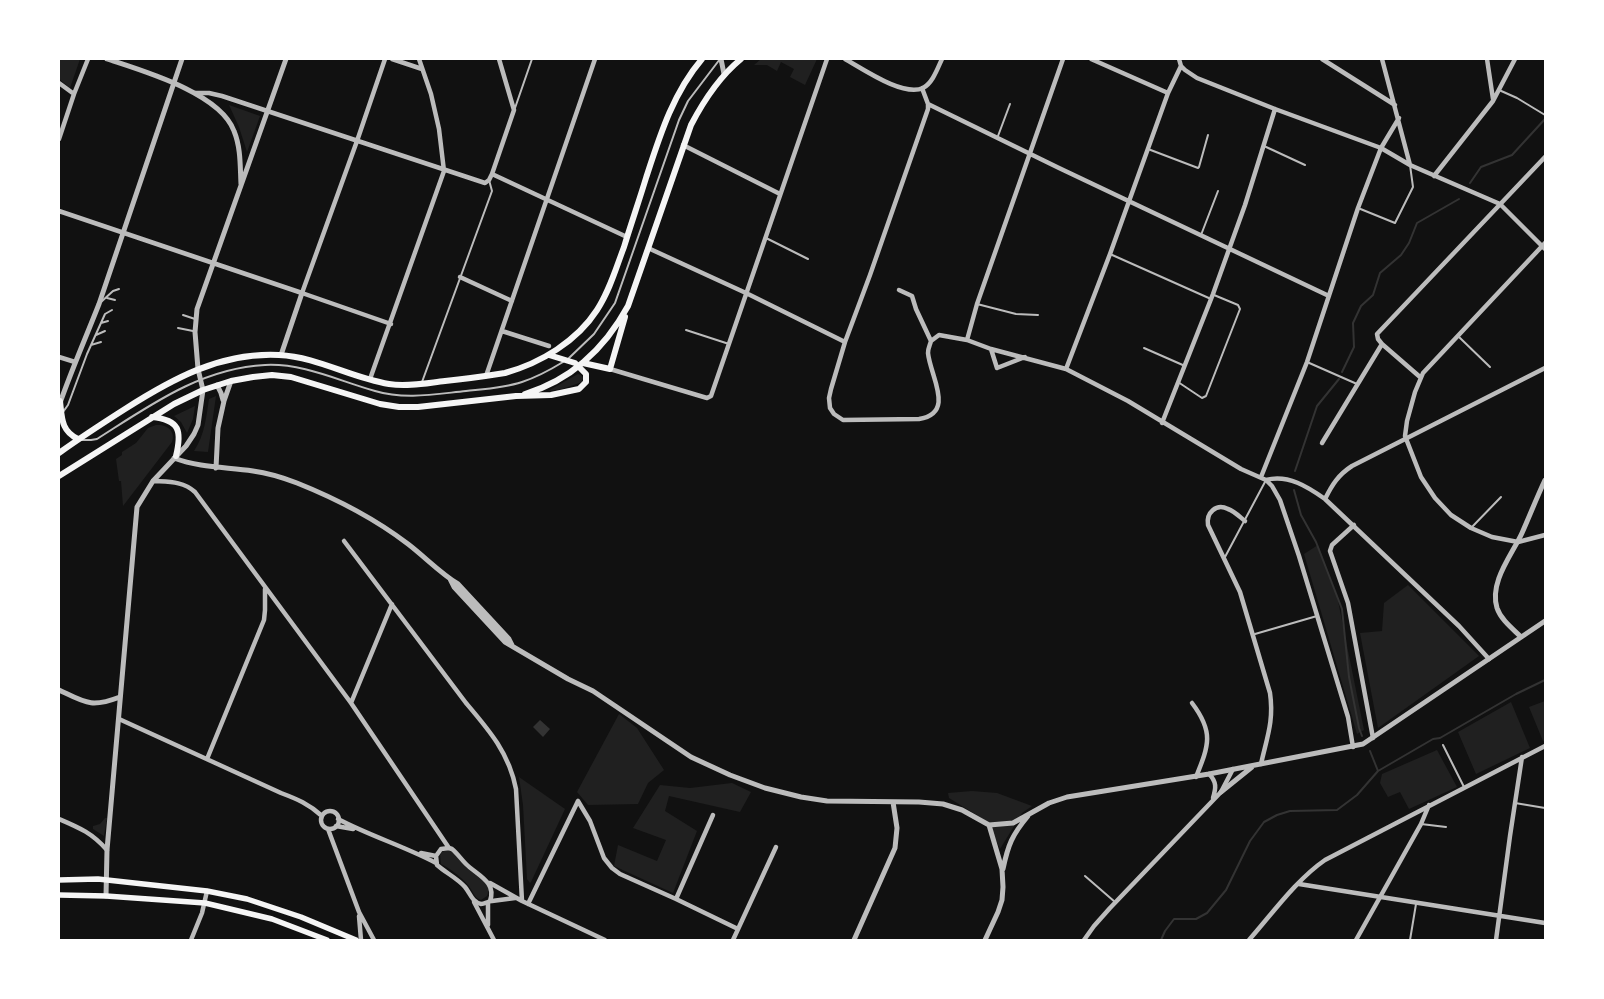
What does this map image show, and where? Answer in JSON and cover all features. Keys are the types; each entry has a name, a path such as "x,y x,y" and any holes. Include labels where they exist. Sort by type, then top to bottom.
{"main road":[{"path":"59,453 160,387 198,369 241,357 281,355 312,360 370,379 400,385 486,376 516,370 549,355 573,337 597,310 614,276 656,144 670,110 680,89 702,59"},
{"path":"549,355 581,364 610,369 628,306 691,125 703,102 724,74 741,59"},
{"path":"516,396 550,385 581,364 608,337 628,306"},
{"path":"59,476 174,404 203,390 231,381 272,375 292,377 380,404 418,407 516,396 551,395 579,388 588,379 581,364"},
{"path":"60,403 60,414 64,426 67,431 78,439"},
{"path":"152,417 167,419 178,428 180,438 175,457"},
{"path":"59,880 106,880 208,891 247,899 276,908 356,940"},
{"path":"59,895 106,896 204,903 272,919 327,940"}],"street":[{"path":"59,139 88,59"},
{"path":"107,59 195,92 220,110 234,129 239,148 242,187"},
{"path":"60,403 99,304 182,59"},
{"path":"106,896 107,850 136,512 139,502 153,481 194,434 198,425 203,390 198,369 194,332 197,309 286,59"},
{"path":"281,355 385,59"},
{"path":"392,59 422,69"},
{"path":"370,379 444,171 439,129 431,94 419,59"},
{"path":"195,92 209,92 357,140 444,171 487,182 492,174 514,110 499,59"},
{"path":"486,376 548,199 594,59"},
{"path":"721,59 724,74"},
{"path":"610,369 710,398 827,59"},
{"path":"846,59 894,85 910,90 928,85 942,59"},
{"path":"966,340 1063,59"},
{"path":"1091,59 1168,93"},
{"path":"1179,59 1181,66 1197,78 1275,110 1381,148 1410,165 1500,204 1544,246 1420,377 1405,430 1406,438 1421,476 1435,498 1451,515 1471,528 1492,537 1518,542 1545,535"},
{"path":"1322,59 1395,106"},
{"path":"1382,59 1410,165"},
{"path":"1487,59 1493,100"},
{"path":"1434,176 1493,100 1514,59"},
{"path":"1066,369 1130,202 1168,93 1181,66"},
{"path":"59,83 74,94"},
{"path":"922,88 928,104 845,342 829,398 830,408 838,417 843,420 919,419 934,413 939,402 928,350 931,341 939,335 966,340 991,350 1025,357 1066,369 1128,401 1241,469 1264,478 1278,478 1300,484 1325,499 1459,626 1489,659"},
{"path":"928,104 1329,296"},
{"path":"1162,423 1212,297 1275,110"},
{"path":"1264,478 1307,362 1358,208 1381,148 1399,118"},
{"path":"683,145 780,194"},
{"path":"1420,377 1382,344 1377,337 1379,331 1545,157"},
{"path":"492,174 627,237"},
{"path":"59,210 391,324"},
{"path":"648,248 746,293 845,342"},
{"path":"460,277 512,301"},
{"path":"899,290 912,296 931,341"},
{"path":"502,331 549,346"},
{"path":"1322,443 1382,344"},
{"path":"991,350 998,368 1025,357"},
{"path":"59,356 75,362"},
{"path":"1325,499 1334,481 1342,472 1545,368"},
{"path":"216,468 218,428 231,381"},
{"path":"217,385 224,401"},
{"path":"175,457 191,464 254,471 295,482 330,496 382,525 450,579 454,587 509,639 512,645 557,673 608,700 691,757 730,775 765,788 801,797 827,800 943,804 962,810 989,825 1013,823 1049,803 1067,797 1196,777 1363,744 1545,622"},
{"path":"1264,478 1277,492 1280,500 1348,717 1353,747"},
{"path":"1521,637 1501,615 1497,606 1496,595 1500,577 1518,542 1545,480"},
{"path":"153,481 177,483 195,492 351,704 449,848 456,852 473,870 488,882 528,904 605,940"},
{"path":"1245,521 1224,507 1212,510 1208,514 1207,520 1240,592 1270,693 1271,724 1261,764"},
{"path":"1354,525 1332,545 1330,551 1348,603 1373,738"},
{"path":"344,541 486,727 506,758 513,774 516,789 522,901"},
{"path":"207,758 264,620 265,587"},
{"path":"351,704 392,604"},
{"path":"59,690 86,703 93,704 103,703 120,697"},
{"path":"1192,703 1202,717 1208,741 1205,755 1196,777"},
{"path":"119,719 281,793 301,800 322,816"},
{"path":"1249,940 1315,867 1325,860 1545,746"},
{"path":"1496,940 1522,758"},
{"path":"1084,940 1116,902 1213,800 1253,766"},
{"path":"1221,792 1233,770"},
{"path":"1209,774 1214,779 1216,787 1213,800"},
{"path":"528,904 578,801 590,821 604,858 612,868 620,874 738,929"},
{"path":"854,940 895,848 897,828 893,802"},
{"path":"1356,940 1421,824 1429,805"},
{"path":"336,826 338,820 336,814 326,812 322,816 322,824 328,829 359,912 374,940"},
{"path":"985,940 1002,900 1002,869 1010,841 1016,830 1029,815"},
{"path":"676,899 713,816"},
{"path":"59,819 86,831 107,850"},
{"path":"338,820 436,863 466,889 494,940"},
{"path":"989,825 1002,869"},
{"path":"328,829 336,826 359,830"},
{"path":"733,940 776,847"},
{"path":"436,863 436,856 441,849 449,848"},
{"path":"414,852 436,856"},
{"path":"488,882 492,890 489,902 489,929"},
{"path":"1299,884 1545,923"},
{"path":"191,940 208,891"},
{"path":"473,900 481,904 516,898"},
{"path":"359,912 361,940"}],"lane":[{"path":"514,110 532,59"},
{"path":"78,439 96,439 163,398 200,379 239,368 267,364 283,365 310,370 384,393 418,396 508,386 544,373 566,360 594,334 615,302 628,270 679,120 693,95 721,59"},
{"path":"1498,90 1517,98 1545,115"},
{"path":"997,138 1010,104"},
{"path":"1148,150 1198,168 1208,135"},
{"path":"1264,146 1305,165"},
{"path":"1358,208 1395,223 1413,187 1410,165"},
{"path":"422,384 492,191 487,182"},
{"path":"1201,236 1218,191"},
{"path":"766,238 808,259"},
{"path":"1110,254 1212,297 1240,306 1205,398 1202,398 1178,382"},
{"path":"99,304 119,289"},
{"path":"107,298 115,300"},
{"path":"977,304 1016,314 1038,315"},
{"path":"60,414 68,405 105,314 112,310"},
{"path":"183,315 196,320"},
{"path":"101,323 108,321"},
{"path":"178,328 194,332"},
{"path":"686,330 729,344"},
{"path":"96,334 105,331"},
{"path":"1458,336 1490,366"},
{"path":"91,345 101,342"},
{"path":"1144,348 1185,366"},
{"path":"1307,362 1358,384"},
{"path":"1224,560 1245,521 1264,478"},
{"path":"1471,528 1501,497"},
{"path":"1252,635 1317,616"},
{"path":"1443,746 1464,787"},
{"path":"1515,803 1545,808"},
{"path":"1421,824 1446,827"},
{"path":"1085,876 1116,902"},
{"path":"1410,940 1416,904"}],"shaded area":[{"path":"59,59 80,59 70,88 59,79"},
{"path":"761,59 817,59 805,85 790,77 794,69 781,62 777,71 767,65 754,65"},
{"path":"229,105 260,116 247,152 239,127"},
{"path":"578,374 583,378 582,382 562,389 548,391"},
{"path":"216,396 208,452 194,451 203,432 209,399"},
{"path":"195,406 193,419 187,433 181,422 174,416"},
{"path":"156,425 170,429 173,435 172,442 123,506 121,481 119,481 116,459 122,455 122,452 136,443 148,428"},
{"path":"1318,545 1337,596 1364,730 1357,734 1304,554"},
{"path":"1408,585 1479,656 1378,728 1360,633 1382,631 1384,603"},
{"path":"1545,701 1545,740 1543,741 1529,707"},
{"path":"1511,702 1530,748 1476,774 1458,732"},
{"path":"619,714 637,728 664,770 648,783 638,804 588,805 577,792"},
{"path":"540,720 550,729 543,737 533,727"},
{"path":"1437,750 1457,787 1409,809 1400,792 1388,797 1380,783 1382,774"},
{"path":"519,777 565,809 530,883 527,879 523,805"},
{"path":"732,783 751,792 740,812 669,796 665,811 697,831 673,893 614,866 618,845 657,861 666,840 633,828 660,785 690,788"},
{"path":"972,791 997,793 1032,806 1022,813 1000,849 988,822 949,798 948,793"},
{"path":"107,818 104,836 93,829 93,826 100,824"},
{"path":"447,850 451,850 467,868 487,884 489,890 487,896 481,900 479,899 462,879 441,864 440,855"}],"waterway":[{"path":"1470,183 1481,167 1512,155 1545,119"},
{"path":"1342,372 1354,347 1353,323 1361,306 1373,295 1380,273 1401,255 1409,243 1417,223 1459,199"},
{"path":"1295,471 1317,406 1339,379"},
{"path":"1294,490 1301,515 1316,542 1342,609 1349,677 1362,736"},
{"path":"1161,940 1174,919 1196,919 1207,913 1226,890 1250,841 1264,822 1290,811 1337,810 1357,795 1378,771 1433,739 1440,738 1516,694 1545,680"},
{"path":"1370,751 1378,771"}]}
